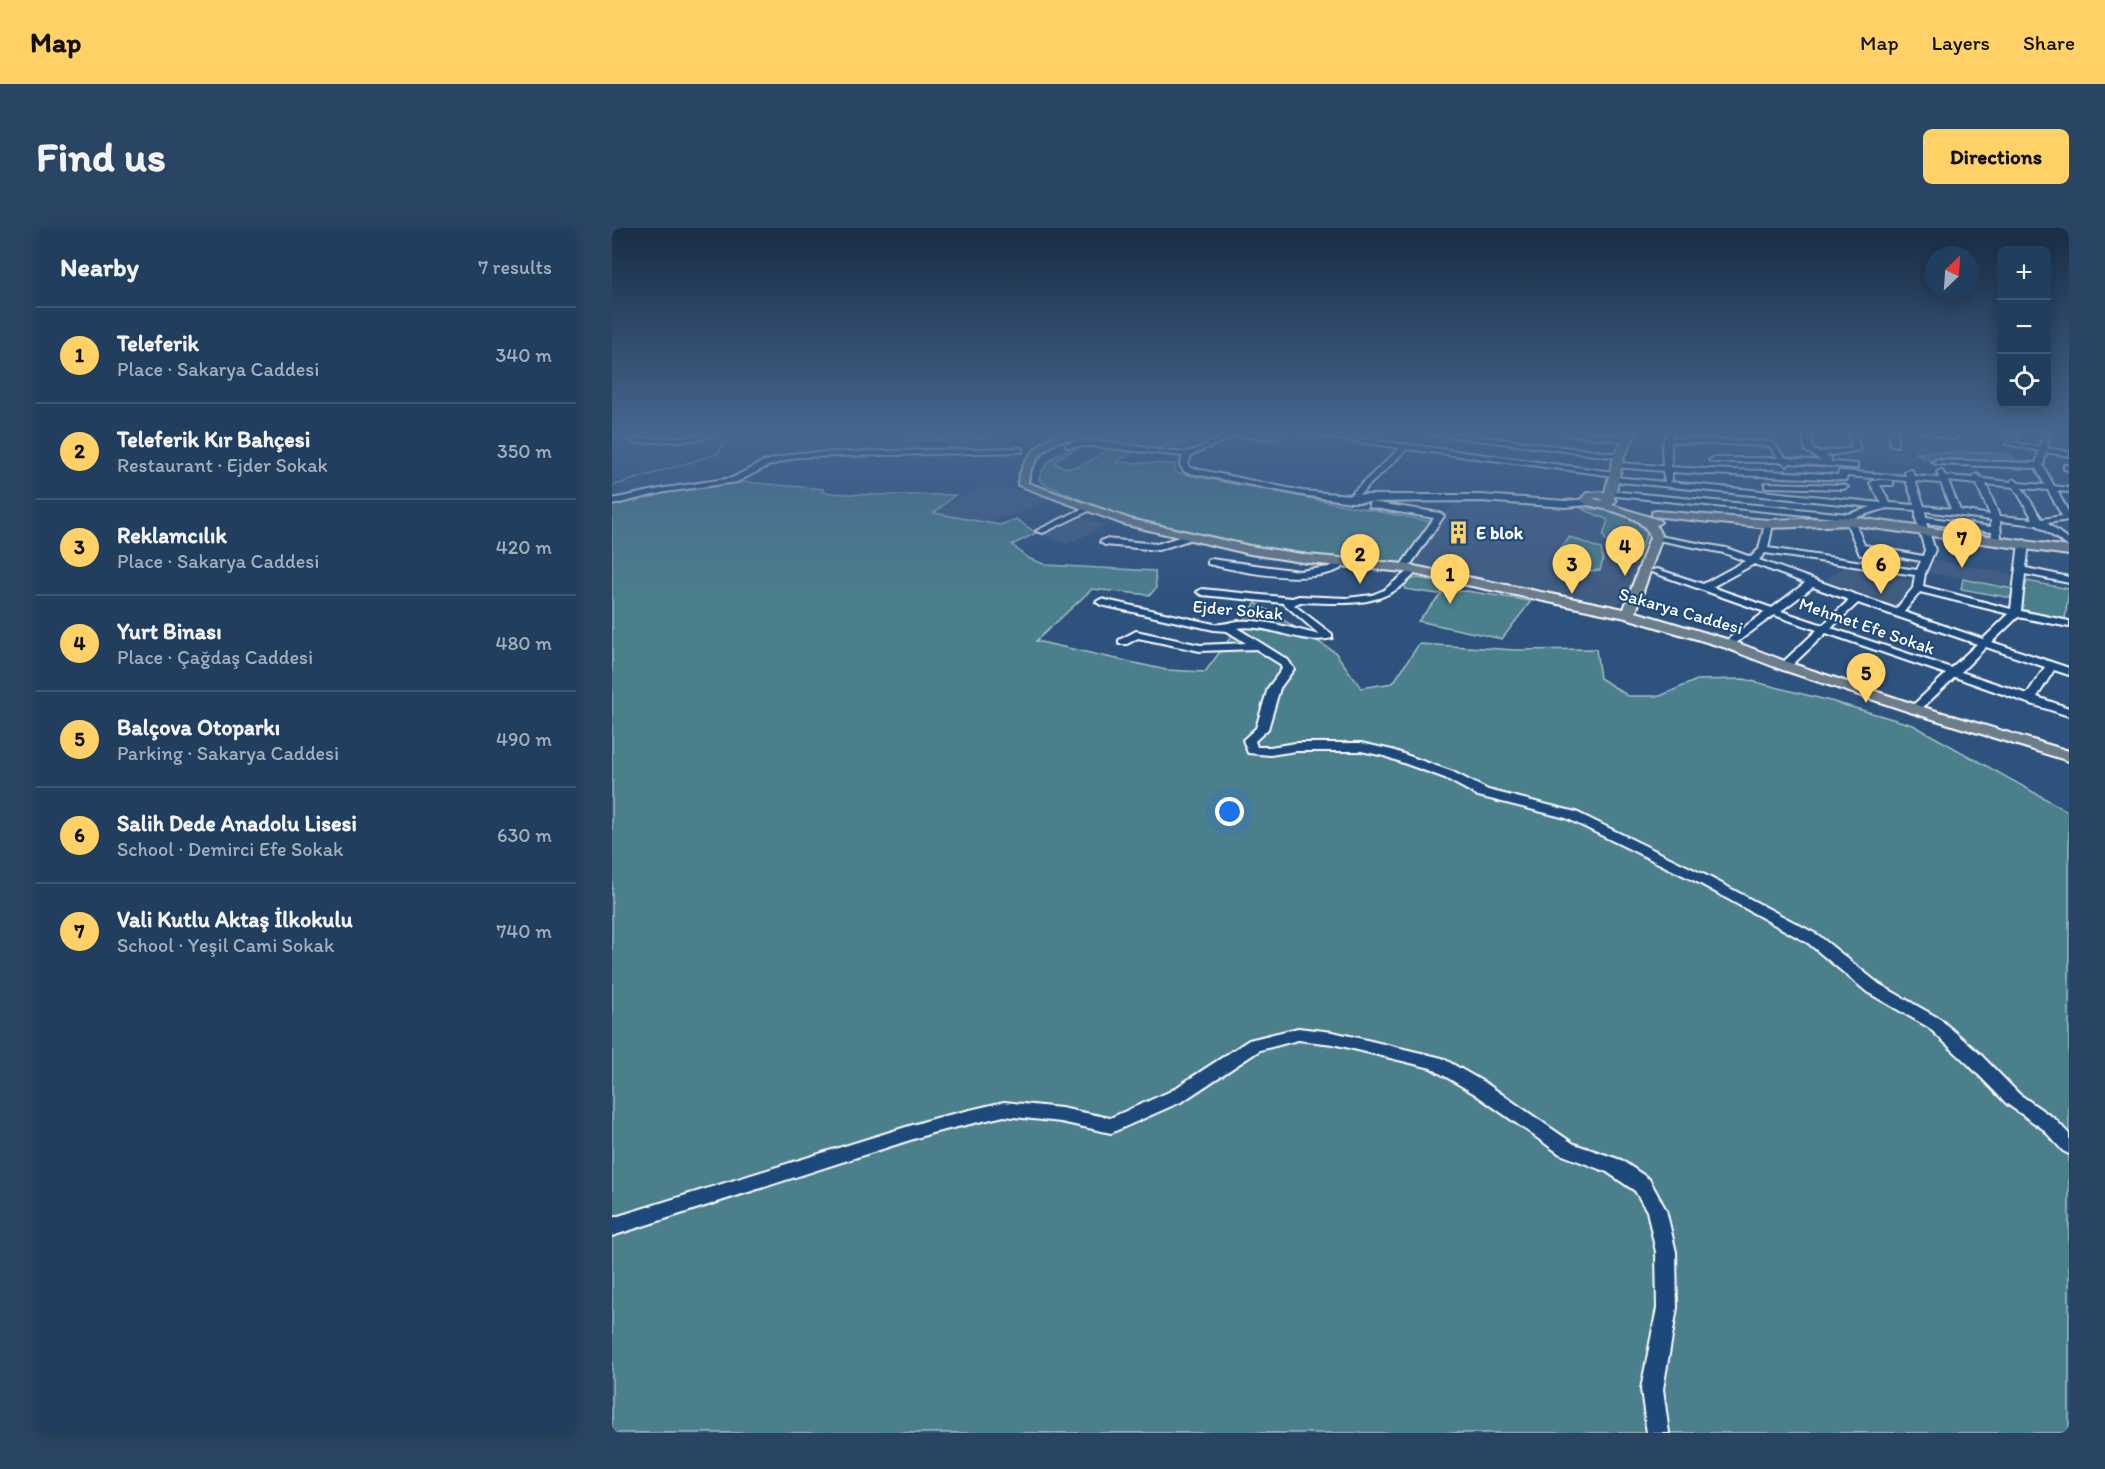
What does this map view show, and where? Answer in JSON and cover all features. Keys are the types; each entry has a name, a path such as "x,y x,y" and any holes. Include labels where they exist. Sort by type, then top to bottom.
{"main road":[{"name":"Sakarya Caddesi","path":"1031,488 1127,522 1250,550 1409,569 1629,614 1728,644 1785,666 1915,709 2069,756"},
{"name":"Sakarya Caddesi","path":"1046,488 1062,498"},
{"path":"1602,499 1607,488"},
{"path":"1602,499 1607,488"},
{"path":"1602,499 1652,517 1680,516 1769,524 1833,518 1849,519 1922,525 1996,535 2024,543 2069,550"},
{"path":"1629,614 1657,541 1652,517"}],"street":[{"path":"612,502 677,488"},
{"path":"1277,488 1350,498 1481,498 1565,504 1602,499 1735,505 1833,518"},
{"path":"1350,498 1361,488"},
{"path":"1734,488 1736,522"},
{"path":"1770,488 1851,502 1956,512 1997,519 2038,522 2068,517 2049,488"},
{"path":"1845,488 1851,502"},
{"path":"1877,488 1887,506"},
{"path":"1898,613 1918,588 1920,573 1930,550 1914,488"},
{"path":"1948,488 1956,512"},
{"path":"1984,488 1997,519 1996,535"},
{"path":"2018,488 2038,522 2069,544"},
{"path":"2051,488 2069,490"},
{"path":"1350,498 1352,501 1440,516"},
{"name":"Ejder Sokak","path":"1101,602 1182,621 1228,628 1238,624 1267,626 1321,638 1328,636 1287,604 1299,599 1361,600 1385,595 1400,586 1440,516 1453,498"},
{"path":"1867,563 1849,519 1887,506"},
{"path":"1040,531 1091,508"},
{"path":"1703,588 1752,561 1763,550 1769,524"},
{"path":"2057,535 2069,534"},
{"path":"1105,542 1158,547 1192,537"},
{"path":"1657,541 1726,550 1856,599 2069,672"},
{"path":"1915,709 2016,613 2024,543"},
{"path":"1861,547 1926,558"},
{"path":"1763,550 1867,563 1920,573"},
{"path":"1211,562 1310,575 1336,569 1344,563"},
{"path":"2021,570 2069,580"},
{"name":"Mehmet Efe Sokak","path":"1654,571 2069,712"},
{"path":"1728,644 1812,583"},
{"path":"1918,588 2069,624"},
{"path":"1202,592 1290,601"},
{"path":"1785,666 1856,599"},
{"path":"1228,628 1284,662 1288,669 1274,688 1262,729 1249,740 1252,750 1270,751 1296,747 1370,749 1388,753 1449,775 1483,793 1571,815 1702,879 1813,939 1873,988 1934,1023 2013,1099 2049,1124 2069,1146"},
{"path":"1123,642 1136,634 1200,648 1256,646"},
{"path":"2029,700 2050,666"},
{"path":"612,1227 932,1126 1004,1109 1061,1115 1111,1126 1177,1096 1255,1045 1298,1034 1333,1038 1436,1063 1481,1089 1567,1149 1614,1166 1642,1185 1656,1210 1666,1252 1667,1308 1652,1389 1658,1433"}],"shaded area":[{"path":"980,488 1011,489 1051,498 1017,514 989,522 935,512 949,502"},
{"path":"1456,499 1590,506 1624,515 1652,529 1630,595 1610,610 1408,568"},
{"path":"1077,516 1106,526 1067,544 1038,534"},
{"path":"1928,559 2011,574 2013,587 1925,572"},
{"path":"1848,564 1913,581 1896,607 1822,582"}],"green space":[{"path":"689,488 814,488 823,489 822,492 839,494 955,495 934,513 1000,525 1016,519 1036,533 1012,545 1028,558 1046,565 1155,571 1156,588 1150,595 1092,589 1036,641 1166,670 1205,672 1256,603 1335,652 1361,688 1393,683 1419,644 1516,650 1596,649 1600,678 1628,696 1660,696 1697,680 1744,679 1834,702 1913,725 2069,812 2069,1433 612,1433 612,504 647,495"},
{"path":"1054,488 1257,488 1433,522 1401,566 1236,544 1170,530 1091,504"},
{"path":"1580,508 1617,513 1634,520 1641,526 1647,532 1638,558 1616,556 1603,536 1608,520"},
{"path":"1570,537 1601,549 1603,560 1600,570 1591,571 1556,554"},
{"path":"1416,578 1453,583 1454,588 1438,594 1405,589 1405,583"},
{"path":"1963,579 2013,589 2011,598 1961,589"},
{"path":"2027,581 2069,589 2065,619 2019,609"},
{"path":"1467,591 1531,601 1502,639 1418,621 1443,592"}],"place":[{"name":"E blok","path":"1458,533"},
{"name":"Vali Kutlu Aktaş İlkokulu","path":"1962,568"},
{"name":"Yurt Binası","path":"1625,576"},
{"name":"Teleferik Kır Bahçesi","path":"1360,584"},
{"name":"Reklamcılık","path":"1572,594"},
{"name":"Salih Dede Anadolu Lisesi","path":"1881,594"},
{"name":"Teleferik","path":"1450,604"},
{"name":"Balçova Otoparkı","path":"1866,703"}]}
